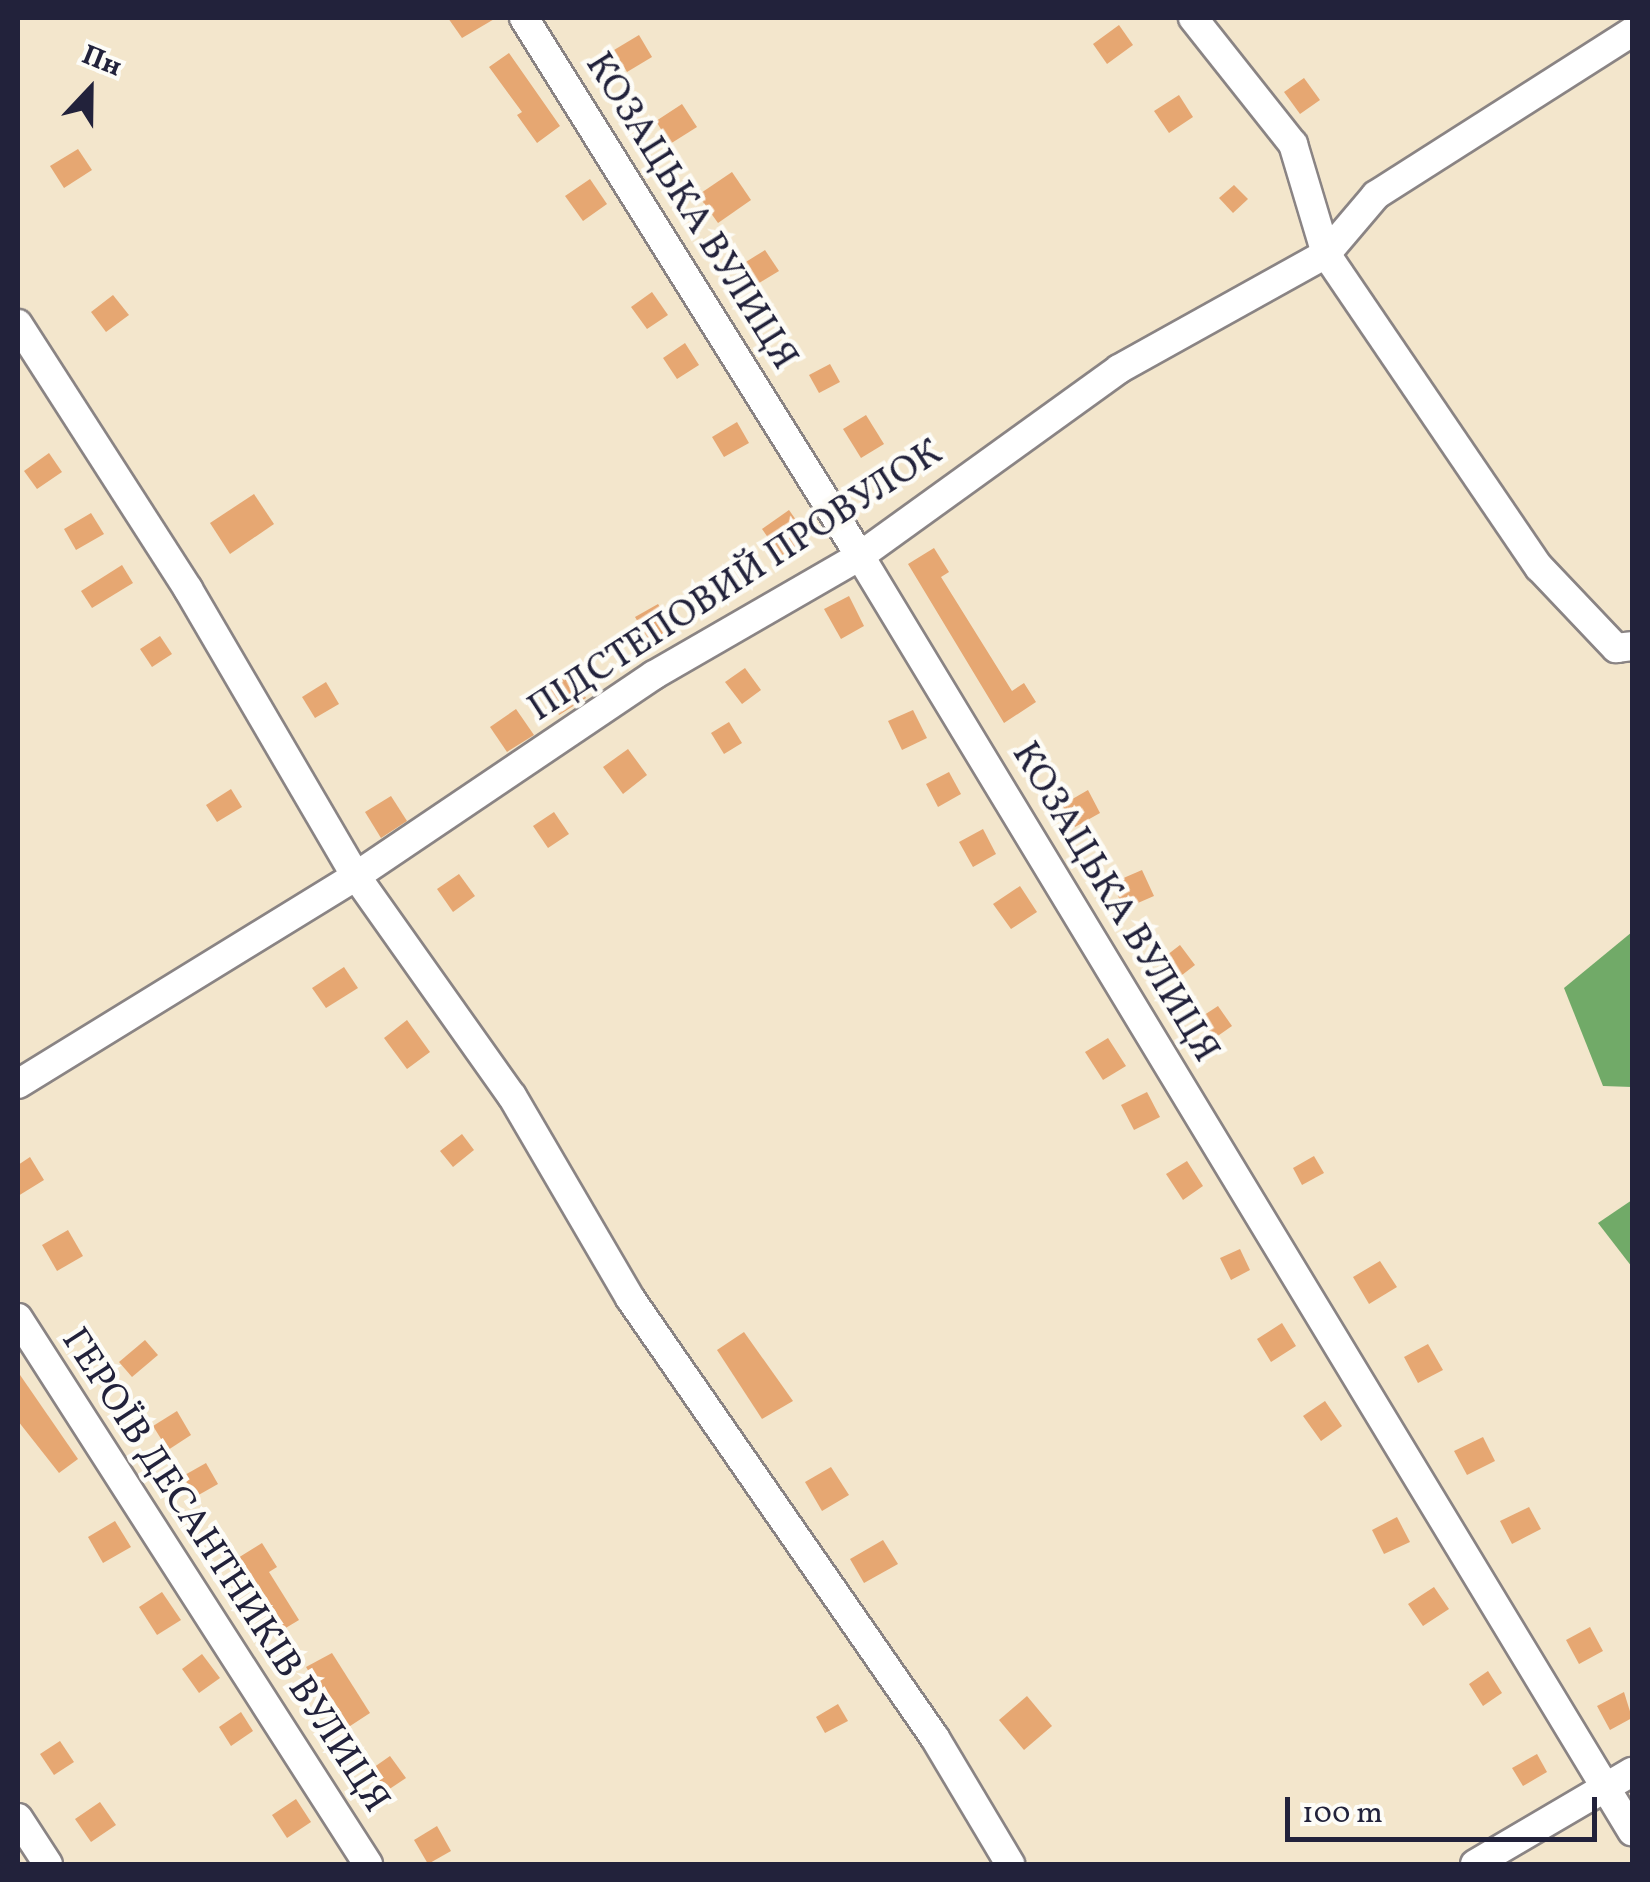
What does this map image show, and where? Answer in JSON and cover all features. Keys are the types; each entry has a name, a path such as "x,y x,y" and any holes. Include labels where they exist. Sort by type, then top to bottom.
{"street":[{"name":"КОЗАЦЬКА ВУЛИЦЯ","path":"524,18 860,556 1632,1831"},
{"path":"1193,18 1293,144 1326,254 1538,567 1616,648 1632,646"},
{"name":"ПІДСТЕПОВИЙ ПРОВУЛОК","path":"18,1084 356,876 654,675 860,556 1118,369 1326,254 1376,196 1632,32"},
{"path":"18,324 188,589 356,876 512,1096 630,1298 935,1738 1010,1864"},
{"name":"ГЕРОЇВ ДЕСАНТНИКІВ ВУЛИЦЯ","path":"18,1318 368,1864"},
{"path":"1475,1864 1632,1772"},
{"path":"18,1818 48,1864"}],"green space":[{"path":"1632,932 1632,1087 1603,1086 1564,988"},
{"path":"1632,1200 1632,1267 1598,1223"}],"building":[{"path":"448,18 496,18 462,38"},
{"path":"1119,25 1133,45 1107,64 1093,44"},
{"path":"639,35 652,57 627,72 614,50"},
{"path":"509,53 560,126 537,143 517,115 522,112 489,67"},
{"path":"1304,78 1320,100 1300,114 1284,92"},
{"path":"1179,95 1193,117 1169,133 1154,111"},
{"path":"682,104 697,127 670,144 656,121"},
{"path":"78,149 92,170 64,188 50,166"},
{"path":"732,172 751,200 718,223 698,195"},
{"path":"590,179 607,204 583,221 565,196"},
{"path":"1234,185 1248,199 1233,213 1219,198"},
{"path":"765,250 779,271 754,286 741,265"},
{"path":"652,292 668,315 647,329 631,307"},
{"path":"113,295 129,315 106,332 91,312"},
{"path":"685,343 699,365 677,379 663,358"},
{"path":"830,364 840,382 819,393 809,375"},
{"path":"866,415 884,444 861,458 843,429"},
{"path":"737,422 749,443 724,457 712,437"},
{"path":"49,453 62,472 37,489 24,471"},
{"path":"254,494 274,524 230,554 210,523"},
{"path":"789,510 808,537 781,556 762,529"},
{"path":"91,513 104,534 76,550 64,529"},
{"path":"934,548 949,572 941,577 1012,691 1024,683 1036,702 1004,723 908,564"},
{"path":"122,565 133,583 92,608 81,591"},
{"path":"849,596 864,626 841,639 824,609"},
{"path":"658,604 675,631 652,645 635,617"},
{"path":"160,636 172,654 152,667 140,649"},
{"path":"745,668 761,690 742,704 725,682"},
{"path":"569,670 586,698 559,715 542,687"},
{"path":"326,682 339,704 315,718 302,697"},
{"path":"516,709 534,735 507,752 490,727"},
{"path":"913,710 927,738 902,750 888,721"},
{"path":"729,722 742,743 724,754 711,733"},
{"path":"628,749 647,775 623,794 603,767"},
{"path":"949,772 961,794 938,807 926,784"},
{"path":"231,789 242,807 217,822 206,805"},
{"path":"1088,790 1100,813 1075,827 1062,805"},
{"path":"391,796 407,821 381,838 365,812"},
{"path":"554,812 569,834 548,848 533,826"},
{"path":"983,829 996,854 973,867 959,842"},
{"path":"1142,870 1154,896 1124,909 1112,883"},
{"path":"459,874 475,896 453,912 437,889"},
{"path":"1020,886 1037,912 1011,929 993,904"},
{"path":"1180,945 1195,965 1173,982 1158,962"},
{"path":"344,967 358,988 326,1008 312,988"},
{"path":"1218,1006 1232,1026 1212,1040 1198,1019"},
{"path":"407,1020 430,1052 407,1069 384,1038"},
{"path":"1108,1038 1126,1066 1103,1080 1085,1052"},
{"path":"1147,1092 1160,1117 1134,1130 1121,1105"},
{"path":"462,1134 474,1150 453,1167 440,1151"},
{"path":"1314,1156 1324,1173 1302,1185 1293,1168"},
{"path":"30,1157 44,1180 18,1196 18,1165"},
{"path":"1187,1161 1203,1186 1183,1200 1166,1174"},
{"path":"68,1230 83,1256 57,1271 42,1245"},
{"path":"1240,1249 1250,1270 1231,1280 1220,1258"},
{"path":"1380,1261 1397,1287 1369,1304 1353,1277"},
{"path":"1282,1323 1296,1346 1271,1362 1257,1339"},
{"path":"744,1332 793,1401 762,1419 717,1350"},
{"path":"145,1340 158,1355 132,1377 119,1362"},
{"path":"1428,1344 1443,1370 1418,1383 1404,1357"},
{"path":"18,1372 78,1459 59,1473 18,1421"},
{"path":"1325,1401 1342,1426 1321,1441 1303,1416"},
{"path":"177,1411 191,1435 168,1450 153,1426"},
{"path":"1483,1437 1495,1461 1467,1475 1454,1451"},
{"path":"206,1463 218,1484 195,1497 183,1476"},
{"path":"831,1467 849,1495 822,1511 805,1482"},
{"path":"1529,1507 1541,1529 1512,1544 1500,1521"},
{"path":"1397,1517 1410,1542 1384,1554 1372,1530"},
{"path":"115,1521 131,1547 103,1563 88,1537"},
{"path":"883,1540 898,1564 864,1583 850,1559"},
{"path":"262,1543 277,1567 269,1572 299,1620 279,1632 233,1561"},
{"path":"1434,1587 1449,1609 1423,1626 1408,1604"},
{"path":"162,1592 181,1620 157,1635 139,1607"},
{"path":"1590,1627 1603,1651 1579,1664 1566,1640"},
{"path":"332,1653 370,1713 344,1730 306,1667"},
{"path":"202,1654 220,1678 199,1693 182,1669"},
{"path":"1488,1671 1502,1693 1483,1706 1469,1684"},
{"path":"1624,1692 1632,1718 1610,1730 1597,1706"},
{"path":"1027,1696 1052,1726 1024,1750 999,1720"},
{"path":"838,1704 848,1721 825,1733 816,1717"},
{"path":"241,1712 253,1731 231,1746 219,1727"},
{"path":"60,1741 74,1762 54,1775 40,1754"},
{"path":"1537,1754 1547,1772 1523,1786 1512,1768"},
{"path":"390,1756 406,1778 385,1792 370,1770"},
{"path":"296,1799 311,1822 287,1838 272,1815"},
{"path":"100,1802 116,1825 91,1842 75,1819"},
{"path":"437,1826 451,1851 428,1864 414,1840"}]}
